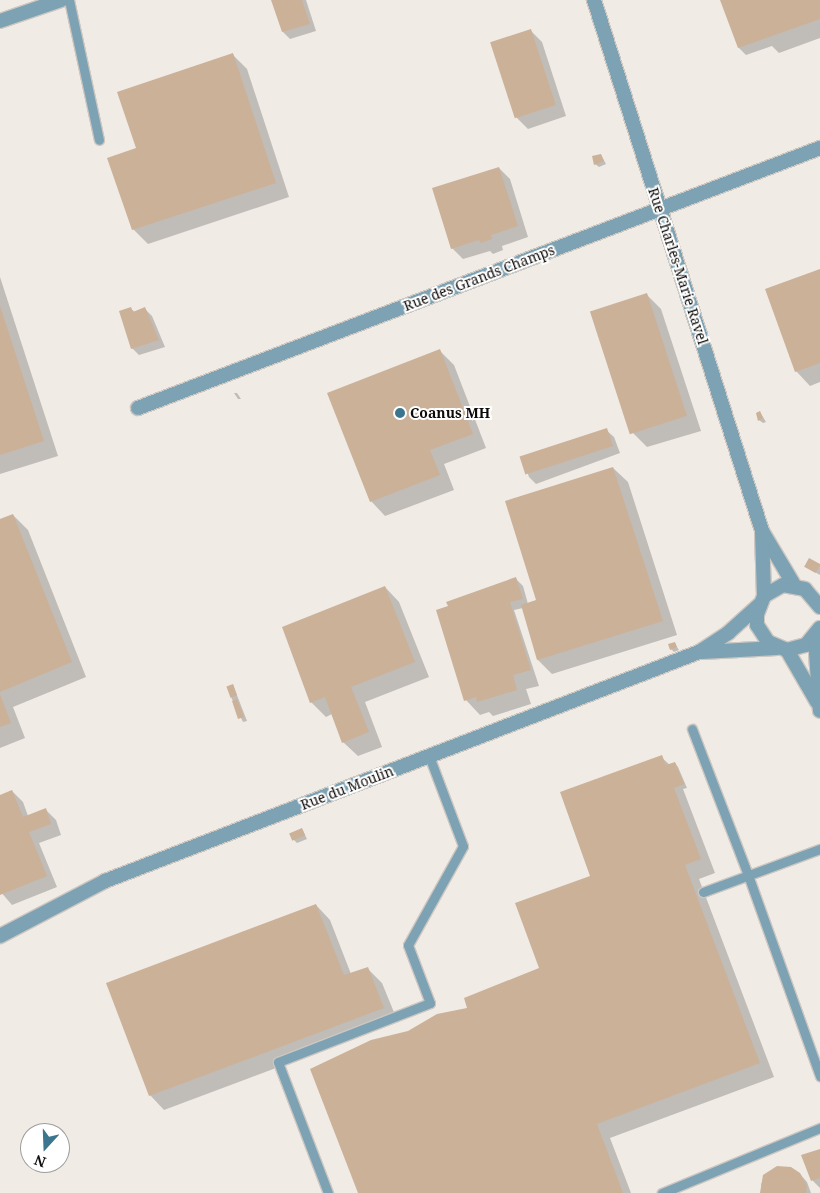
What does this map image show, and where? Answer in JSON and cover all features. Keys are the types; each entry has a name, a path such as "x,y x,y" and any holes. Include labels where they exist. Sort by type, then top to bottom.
{"street":[{"path":"0,21 61,0"},
{"name":"Rue Charles-Marie Ravel","path":"594,0 762,531 800,587 820,607"},
{"name":"Rue des Grands Champs","path":"138,408 820,148"},
{"name":"Rue Charles-Marie Ravel","path":"762,531 762,600 757,625 768,642 782,649"},
{"name":"Rue du Moulin","path":"0,936 104,881 699,652 728,633 762,600 783,585 800,587"},
{"path":"800,587 820,590"},
{"path":"817,633 819,707"},
{"name":"Rue du Moulin","path":"699,652 782,649 806,645 817,633"},
{"path":"782,649 819,707"}],"lane":[{"path":"69,0 98,140"},
{"path":"692,729 748,875 820,1076"},
{"path":"328,1193 278,1062 430,1003 408,945 463,846 429,756"},
{"path":"703,892 820,849"},
{"path":"662,1193 820,1128"}],"building":[{"path":"271,0 302,0 310,24 282,32"},
{"path":"720,0 820,0 820,19 738,48"},
{"path":"531,29 556,105 515,118 490,42"},
{"path":"233,53 276,183 132,230 107,158 136,148 117,92"},
{"path":"601,154 604,161 594,165 592,156"},
{"path":"499,167 518,226 491,235 492,239 481,243 479,240 451,249 432,188"},
{"path":"820,269 820,363 795,372 765,289"},
{"path":"647,293 687,416 630,434 590,312"},
{"path":"0,306 44,441 0,455"},
{"path":"131,307 133,312 145,307 159,340 131,349 119,311"},
{"name":"Coanus MH","path":"440,349 473,434 430,450 440,475 370,502 327,393"},
{"path":"760,411 763,418 758,421 756,413"},
{"path":"607,428 613,446 525,474 520,456"},
{"path":"613,467 663,621 537,660 521,605 536,600 505,501"},
{"path":"13,514 72,662 0,692 0,519"},
{"path":"809,558 820,564 816,573 804,567"},
{"path":"516,577 523,599 510,602 531,670 513,675 517,690 477,702 476,697 464,701 436,610 448,606 446,602"},
{"path":"385,586 415,662 351,687 369,732 342,743 325,697 310,703 282,627"},
{"path":"675,642 677,647 670,650 668,644"},
{"path":"233,684 237,695 231,698 226,686"},
{"path":"0,694 11,723 0,727"},
{"path":"237,699 244,717 238,719 232,701"},
{"path":"662,755 666,765 675,762 684,784 674,788 701,859 685,865 760,1063 597,1124 623,1193 358,1193 310,1069 371,1040 408,1031 437,1014 467,1008 464,998 539,968 515,903 590,876 560,792"},
{"path":"12,790 23,817 46,808 51,824 29,832 47,876 0,895 0,795"},
{"path":"302,828 305,835 292,841 289,833"},
{"path":"316,904 344,975 368,967 384,1008 149,1096 106,983"},
{"path":"820,1149 820,1178 811,1181 801,1155"},
{"path":"777,1166 791,1167 800,1173 807,1186 806,1193 760,1193 763,1175"}],"place":[{"name":"Coanus MH","path":"400,413"}]}
